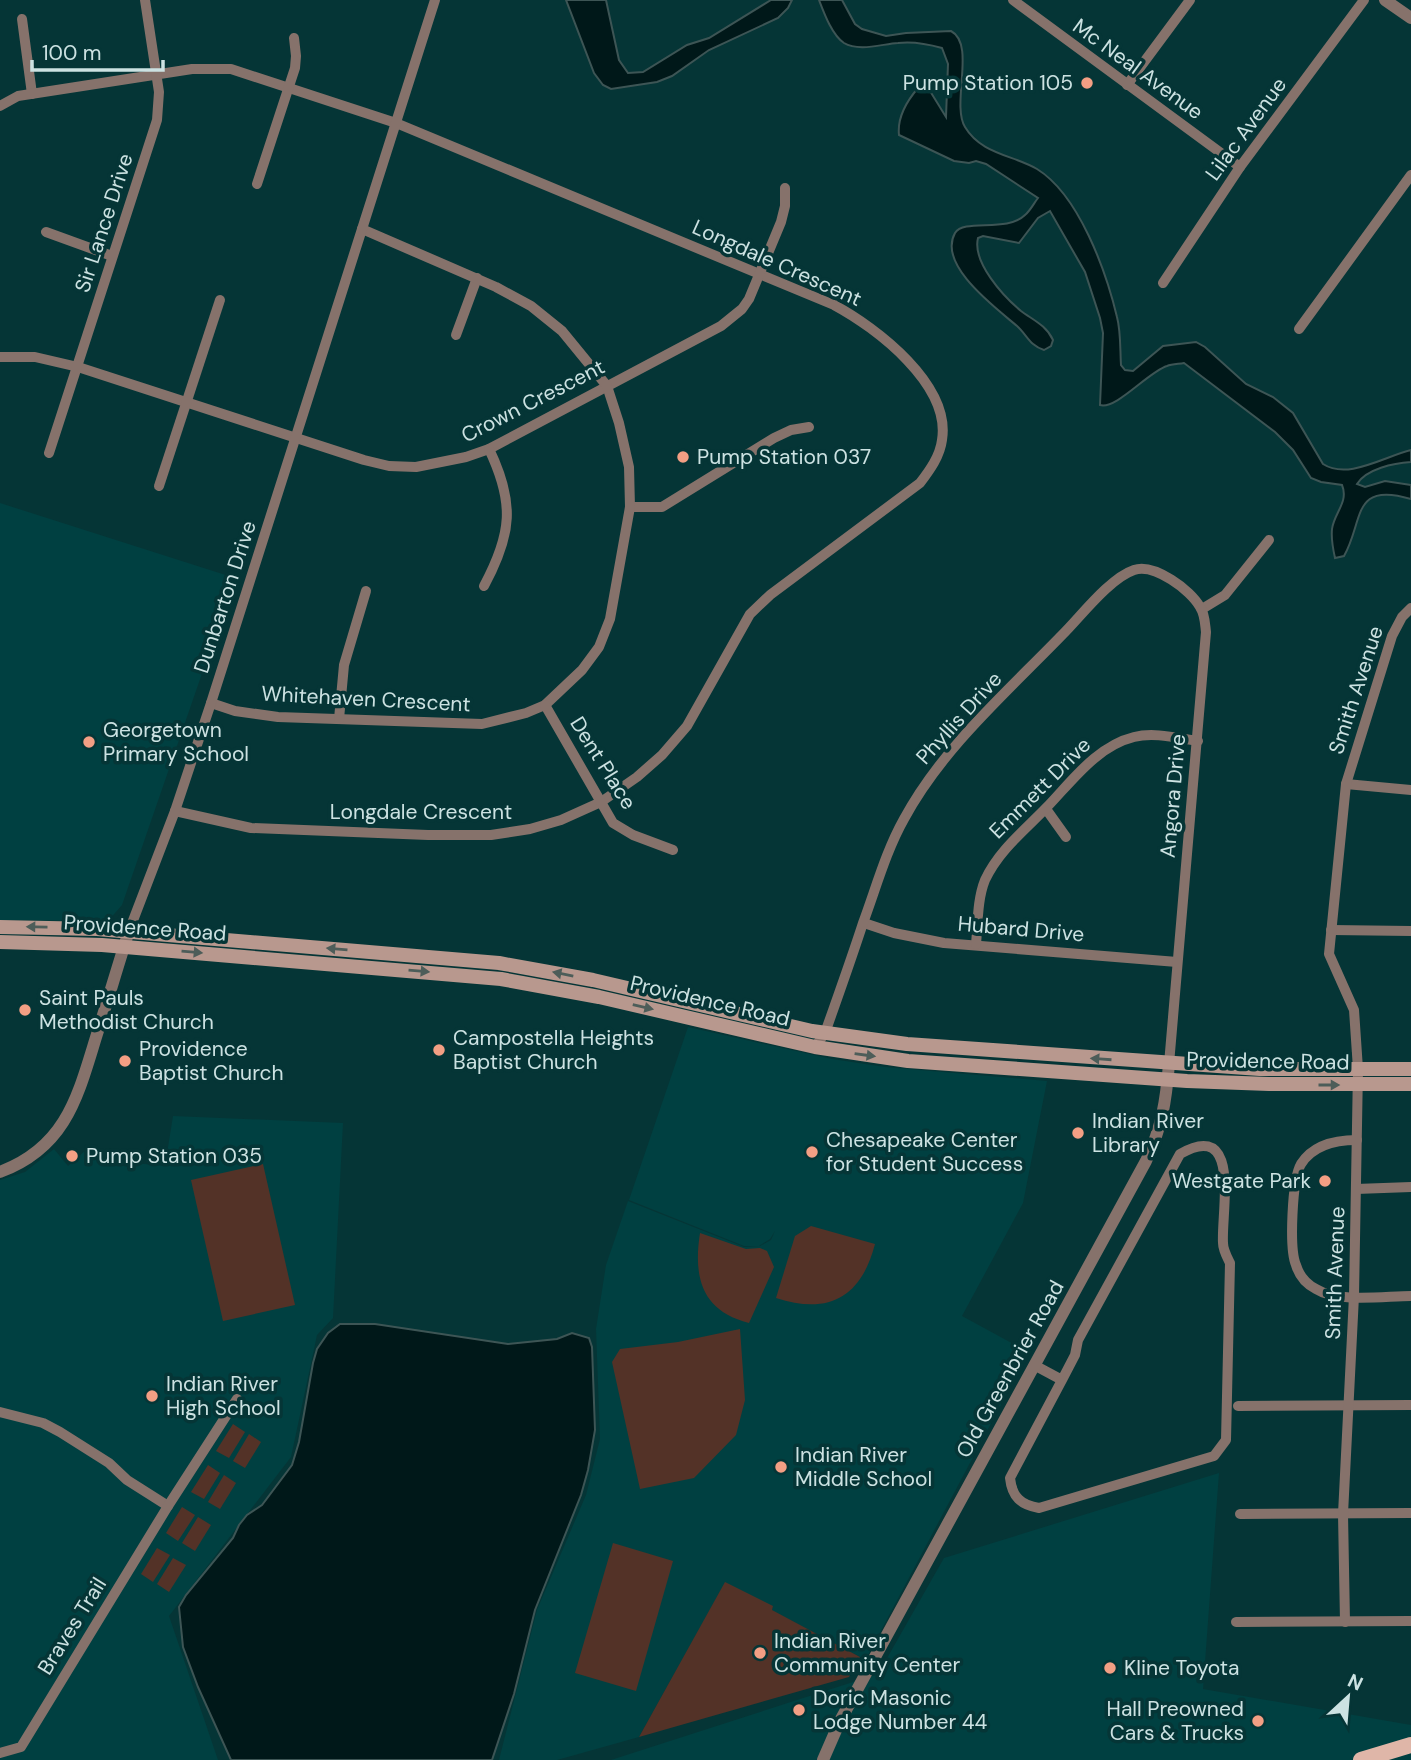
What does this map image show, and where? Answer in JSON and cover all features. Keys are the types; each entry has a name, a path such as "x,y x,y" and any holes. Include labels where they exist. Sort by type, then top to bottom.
{"main road":[{"name":"Providence Road","path":"0,927 129,931 518,966 593,980 825,1033 906,1044 1260,1069 1411,1069"},
{"name":"Providence Road","path":"0,942 124,946 517,981 599,997 815,1047 908,1060 1168,1080 1269,1084 1411,1084"},
{"path":"1361,1760 1411,1745"}],"street":[{"name":"Sir Lance Drive","path":"49,453 154,132 159,99 145,0"},
{"name":"Dunbarton Drive","path":"0,1172 16,1166 46,1145 78,1099 129,931 175,811 211,703 435,0"},
{"path":"1127,85 1190,0"},
{"name":"Lilac Avenue","path":"1163,283 1240,167 1364,0"},
{"path":"1385,0 1411,18"},
{"name":"Mc Neal Avenue","path":"1015,1 1240,167"},
{"path":"22,19 32,94"},
{"path":"257,184 296,56 294,37"},
{"name":"Longdale Crescent","path":"0,106 18,96 219,68 246,73 396,123 856,317 895,348 919,374 936,402 942,424 939,450 930,470 920,483 770,595 750,614 687,726 662,755 637,777 601,802 561,820 530,829 491,835 283,830 218,822 175,811"},
{"path":"1299,329 1411,175"},
{"name":"Crown Crescent","path":"0,357 36,357 78,367 296,439 390,466 416,467 466,457 489,449 722,326 742,309 759,274 781,222 785,206 785,188"},
{"name":"Whitehaven Crescent","path":"211,703 235,711 270,716 482,724 526,713 545,705 582,670 599,647 610,619 630,508 629,467 607,386 562,331 516,298 477,278 362,229"},
{"path":"46,232 112,256"},
{"path":"456,335 477,278"},
{"path":"159,486 220,300"},
{"path":"630,508 662,507 774,438 791,430 809,427"},
{"path":"485,586 505,540 507,516 501,473 489,449"},
{"path":"1202,609 1225,595 1269,540"},
{"name":"Phyllis Drive","path":"815,1047 825,1033 883,865 904,819 952,750 1113,584 1132,571 1152,571 1176,583 1188,592 1202,609"},
{"path":"339,719 344,665 366,591"},
{"name":"Smith Avenue","path":"1345,1622 1343,1514 1354,1296 1358,1069 1354,1010 1329,954 1346,783 1392,636 1402,617 1411,608"},
{"name":"Angora Drive","path":"1169,1064 1206,645 1202,609"},
{"name":"Dent Place","path":"545,705 613,823 633,835 673,850"},
{"name":"Emmett Drive","path":"975,944 982,891 994,863 1007,846 1086,765 1107,748 1147,734 1198,741"},
{"path":"1346,783 1411,790"},
{"path":"1045,809 1066,837"},
{"name":"Hubard Drive","path":"864,922 921,939 1177,962"},
{"path":"1331,930 1411,931"},
{"name":"Old Greenbrier Road","path":"823,1760 840,1721 1159,1133 1164,1116 1169,1064"},
{"path":"1357,1140 1334,1141 1306,1158 1299,1166 1294,1186 1294,1262 1307,1283 1328,1295 1411,1296"},
{"path":"1206,1146 1218,1153 1224,1168 1223,1246 1230,1263 1226,1440 1219,1452 1214,1456 1039,1508 1027,1506 1018,1500 1011,1490 1010,1478 1062,1380 1078,1340 1180,1154 1192,1147 1206,1146"},
{"path":"1356,1189 1411,1187"},
{"path":"1034,1365 1062,1380"},
{"name":"Braves Trail","path":"0,1753 21,1747 168,1506 237,1399"},
{"path":"1238,1406 1411,1405"},
{"path":"0,1412 43,1423 60,1432 109,1463 127,1480 168,1506"},
{"path":"1240,1514 1411,1513"},
{"path":"1236,1622 1411,1621"}],"shaded area":[{"path":"566,0 606,0 619,60 628,73 643,72 687,45 709,38 771,0 792,0 778,18 709,50 672,76 657,82 611,89 603,85 594,73"},
{"path":"819,0 842,0 855,24 862,29 886,36 951,31 958,38 963,61 961,117 965,127 988,148 1037,169 1052,181 1078,215 1106,278 1117,317 1121,365 1125,370 1133,371 1163,346 1196,342 1246,384 1273,397 1293,413 1323,464 1343,470 1366,466 1411,450 1411,462 1389,465 1374,471 1357,484 1365,487 1385,481 1411,485 1411,499 1378,495 1369,500 1362,508 1344,556 1335,558 1332,529 1344,497 1342,485 1311,478 1293,450 1275,432 1184,363 1169,365 1159,370 1115,402 1100,405 1103,333 1100,318 1085,272 1050,211 1038,218 1019,243 983,236 978,238 977,247 984,268 998,288 1050,335 1053,340 1051,346 1044,350 1032,343 971,285 954,258 952,245 955,233 960,229 1017,220 1027,213 1038,198 986,164 954,161 899,135 903,110 918,88 927,88 930,91 946,117 948,64 942,48 909,42 850,46 836,35"},
{"name":"Georgetown Primary School","path":"0,503 235,578 122,905 108,921 0,920"},
{"name":"Indian River Middle School","path":"688,1027 832,1059 885,1067 1047,1081 1023,1203 962,1316 1019,1347 1032,1346 868,1655 860,1657 725,1583 639,1737 557,1760 499,1760 537,1610 586,1495 600,1439 596,1329 606,1265 628,1201 744,1247 760,1246 771,1240 775,1231 770,1239 759,1246 744,1246 629,1200"},
{"name":"Indian River High School","path":"173,1116 343,1123 333,1318 317,1335 291,1457 169,1616 218,1760 0,1760 0,1180 25,1172 54,1149 68,1166 86,1150 124,1162 165,1166"},
{"path":"263,1164 295,1305 223,1321 191,1180"},
{"path":"811,1226 875,1244 869,1263 861,1278 840,1298 811,1304 776,1298 795,1236"},
{"path":"700,1233 746,1249 760,1248 767,1251 774,1267 749,1323 733,1318 721,1310 704,1290 698,1264"},
{"path":"340,1324 375,1324 508,1344 557,1339 572,1333 589,1338 592,1347 595,1430 588,1470 581,1495 535,1610 514,1694 492,1760 231,1760 183,1647 179,1607 233,1538 239,1525 247,1515 262,1505 292,1465 317,1349 328,1333"},
{"path":"740,1329 745,1400 736,1435 694,1478 640,1489 612,1362 620,1349 678,1342"},
{"path":"233,1424 245,1432 229,1458 216,1451"},
{"path":"249,1434 261,1442 245,1468 233,1461"},
{"path":"208,1465 220,1473 204,1499 191,1492"},
{"path":"1219,1473 1203,1689 1411,1725 1411,1760 611,1760 878,1674 944,1558"},
{"path":"224,1475 236,1483 220,1509 208,1502"},
{"path":"182,1507 195,1515 178,1541 166,1533"},
{"path":"198,1517 211,1525 195,1551 182,1543"},
{"path":"613,1543 673,1561 636,1691 575,1673"},
{"path":"157,1548 170,1555 153,1582 141,1574"},
{"path":"173,1558 186,1565 169,1592 157,1584"},
{"path":"725,1582 773,1606 772,1610 860,1657 849,1677 639,1737"}],"place":[{"name":"Pump Station 105","path":"1087,83"},
{"name":"Pump Station 037","path":"683,457"},
{"name":"Georgetown Primary School","path":"89,742"},
{"name":"Saint Pauls Methodist Church","path":"25,1010"},
{"name":"Campostella Heights Baptist Church","path":"439,1050"},
{"name":"Providence Baptist Church","path":"125,1061"},
{"name":"Indian River Library","path":"1078,1133"},
{"name":"Chesapeake Center for Student Success","path":"812,1152"},
{"name":"Pump Station 035","path":"72,1156"},
{"name":"Westgate Park","path":"1325,1181"},
{"name":"Indian River High School","path":"152,1396"},
{"name":"Indian River Middle School","path":"781,1467"},
{"name":"Indian River Community Center","path":"760,1653"},
{"name":"Kline Toyota","path":"1110,1668"},
{"name":"Doric Masonic Lodge Number 44","path":"799,1710"},
{"name":"Hall Preowned Cars & Trucks","path":"1258,1721"}]}
